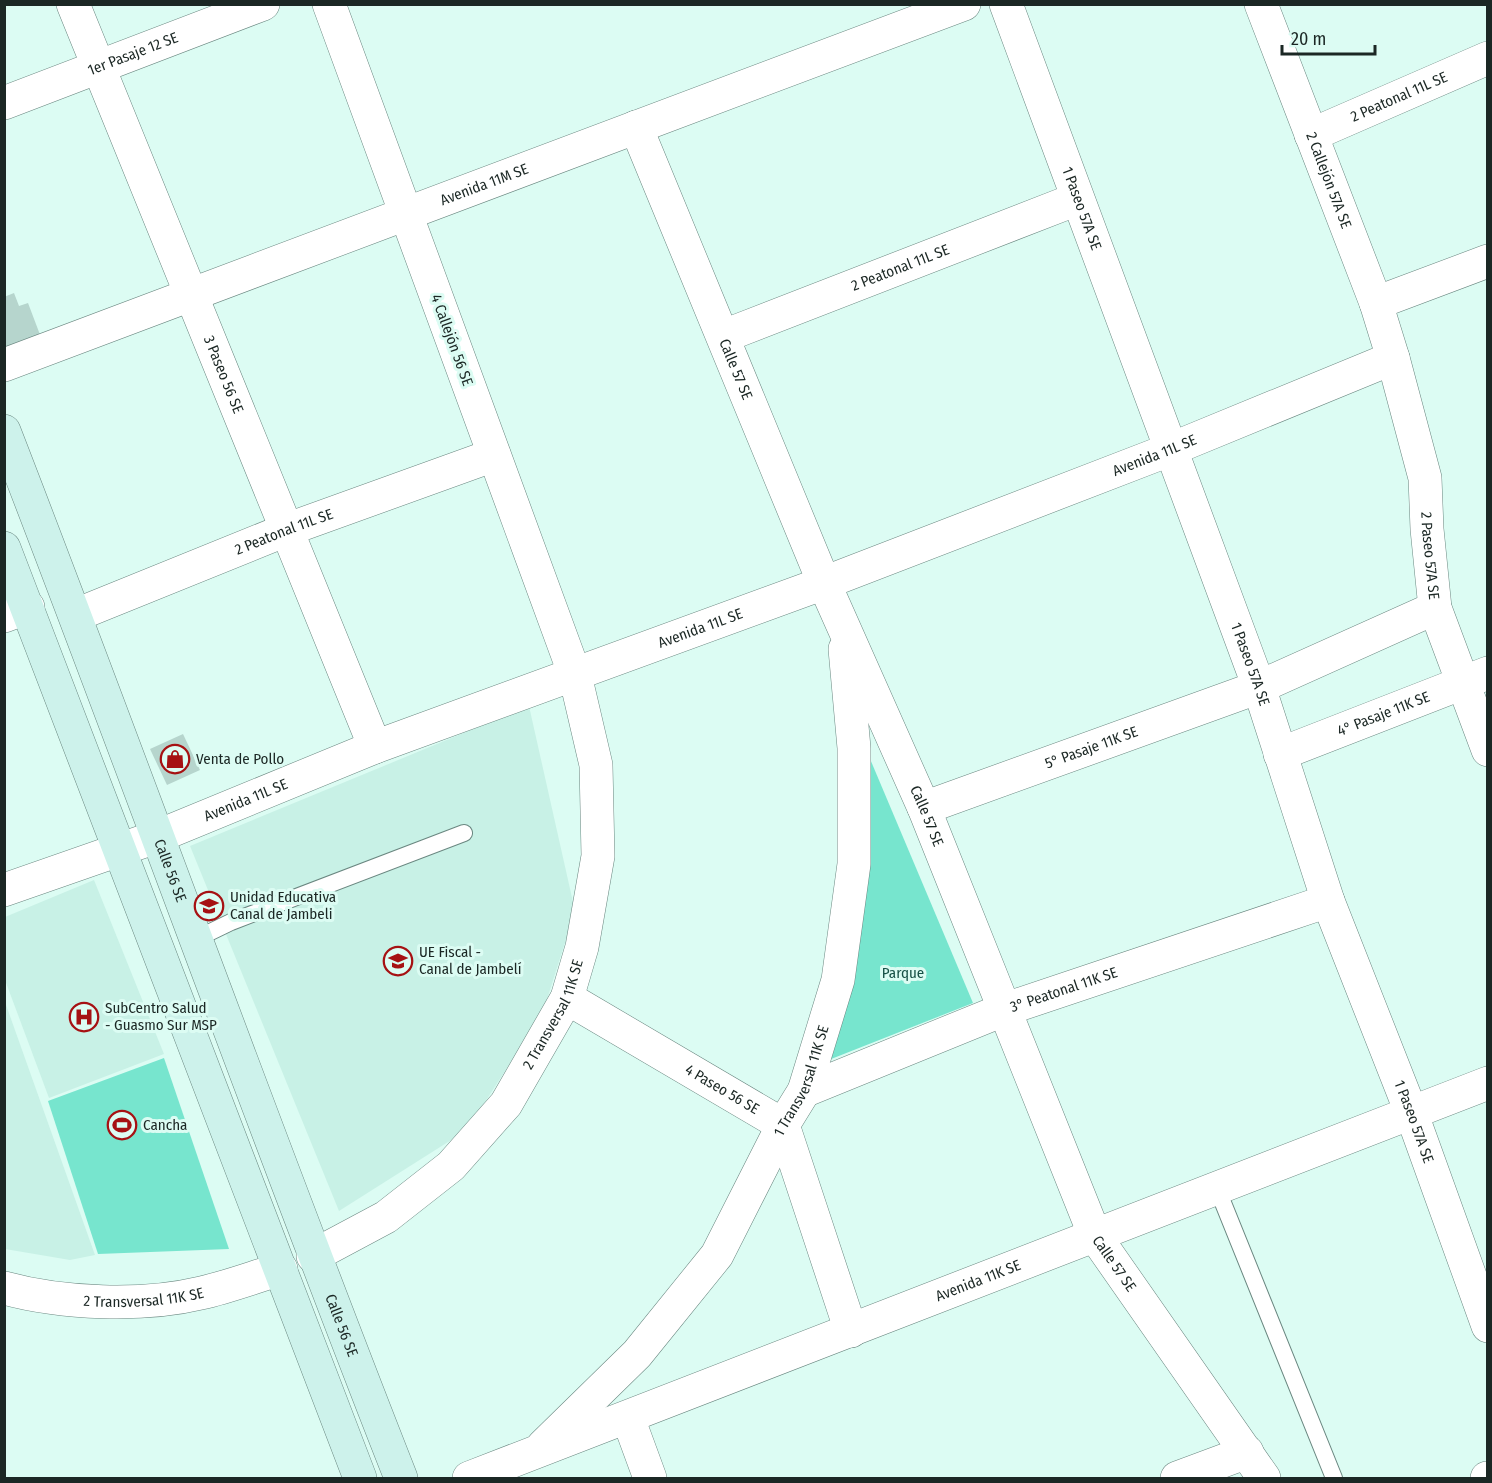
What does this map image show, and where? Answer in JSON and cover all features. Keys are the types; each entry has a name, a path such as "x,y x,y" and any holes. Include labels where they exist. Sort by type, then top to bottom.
{"main road":[{"name":"Calle 56 SE","path":"4,431 76,615 156,837 313,1256 401,1479"},
{"path":"4,548 16,612 119,849 360,1479"}],"street":[{"name":"3 Paseo 56 SE","path":"73,4 375,747"},
{"name":"1er Pasaje 12 SE","path":"4,103 263,4"},
{"name":"4 Callejón 56 SE","path":"329,4 575,675"},
{"name":"Avenida 11M SE","path":"4,365 964,4"},
{"name":"1 Paseo 57A SE","path":"1005,4 1259,687 1328,901 1411,1112 1488,1326"},
{"name":"2 Callejón 57A SE","path":"1261,4 1376,303 1393,358"},
{"name":"2 Peatonal 11L SE","path":"1311,135 1488,58"},
{"name":"Calle 57 SE","path":"636,127 824,583 924,808 1095,1236 1255,1466"},
{"name":"2 Peatonal 11L SE","path":"724,336 1077,199"},
{"path":"1376,303 1488,261"},
{"name":"Avenida 11L SE","path":"4,890 156,837 375,747 824,583 1169,450 1393,358"},
{"name":"2 Paseo 57A SE","path":"1393,358 1425,478 1427,529 1435,608 1475,678 1488,750"},
{"name":"2 Peatonal 11L SE","path":"76,615 286,530 494,455"},
{"name":"5° Pasaje 11K SE","path":"924,808 1259,687 1435,608"},
{"name":"1 Transversal 11K SE","path":"533,1456 636,1354 717,1255 783,1125 804,1091 837,980 854,864 854,748 843,623"},
{"name":"2 Transversal 11K SE","path":"313,1256 386,1217 451,1166 506,1104 567,998 582,947 598,856 596,765 575,675"},
{"name":"4° Pasaje 11K SE","path":"1280,754 1475,678"},
{"name":"3° Peatonal 11K SE","path":"804,1091 1003,1010 1328,901"},
{"name":"4 Paseo 56 SE","path":"567,998 783,1125"},
{"name":"Avenida 11K SE","path":"470,1479 1488,1083"},
{"path":"783,1125 851,1331"},
{"name":"2 Transversal 11K SE","path":"4,1288 31,1295 115,1303 199,1294 280,1269"},
{"path":"628,1418 650,1479"},
{"path":"1177,1479 1255,1466"}],"lane":[{"path":"196,939 231,922 464,833"},
{"path":"1217,1188 1334,1479"}],"shaded area":[{"name":"UE Fiscal - Canal de Jambelí","path":"529,706 575,911 543,1012 467,1130 339,1211 190,846"},
{"name":"SubCentro Salud - Guasmo Sur MSP","path":"94,880 164,1054 49,1098 5,980 5,917"},
{"path":"5,1002 95,1255 70,1260 5,1249"}],"green space":[{"name":"Parque","path":"865,747 973,1003 821,1063"},
{"path":"164,1058 229,1249 98,1254 48,1101"}],"building":[{"path":"14,293 19,306 28,303 42,340 4,350 4,297"},
{"name":"Venta de Pollo","path":"183,734 200,770 167,785 150,749"}],"place":[{"name":"Venta de Pollo","path":"175,759"},
{"name":"Unidad Educativa Canal de Jambeli","path":"209,906"},
{"name":"UE Fiscal - Canal de Jambelí","path":"398,961"},
{"name":"SubCentro Salud - Guasmo Sur MSP","path":"84,1017"},
{"name":"Cancha","path":"122,1125"}]}
